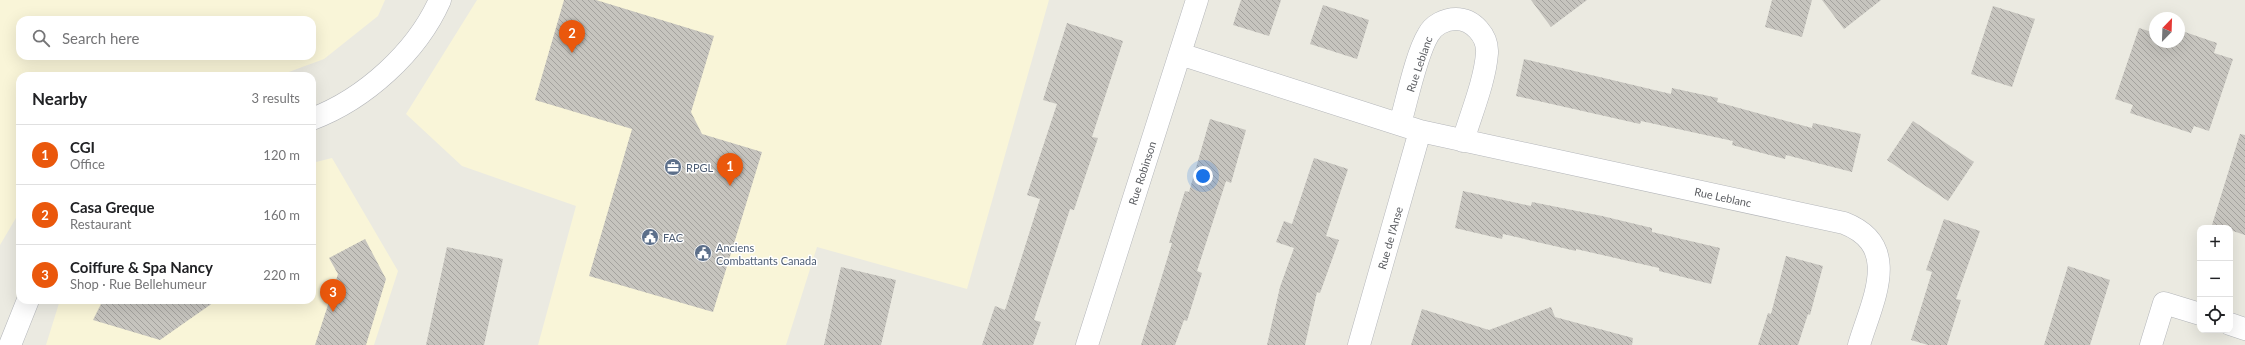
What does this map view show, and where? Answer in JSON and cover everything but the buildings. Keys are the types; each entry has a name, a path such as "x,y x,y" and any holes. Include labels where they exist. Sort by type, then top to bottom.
{"street":[{"path":"316,117 344,103 372,84 418,37 440,0"},
{"name":"Rue Robinson","path":"1086,345 1197,0"},
{"name":"Rue Leblanc","path":"1400,124 1422,49 1428,34 1439,23 1456,19 1471,23 1484,36 1487,52 1463,141"},
{"name":"Rue Leblanc","path":"1180,54 1420,131 1844,223 1858,228 1870,239 1877,252 1880,266 1878,283 1859,345"},
{"name":"Rue de l'Anse","path":"1359,345 1420,131"},
{"path":"2151,345 2164,303 2197,313"},
{"path":"10,345 26,304"},
{"path":"2233,325 2245,329"}],"shaded area":[{"path":"0,0 385,0 378,16 324,59 289,72 16,72 16,218 0,245"},
{"path":"477,0 1049,0 967,289 817,247 786,345 538,345 576,206 462,166 406,114"},
{"path":"332,158 398,271 374,345 46,345 59,304 316,304 316,162"}],"place":[{"name":"Casa Greque","path":"572,53"},
{"name":"RPGL","path":"673,167"},
{"name":"CGI","path":"730,186"},
{"name":"FAC","path":"650,237"},
{"name":"Anciens Combattants Canada","path":"703,253"},
{"name":"Coiffure & Spa Nancy","path":"333,312"}]}
